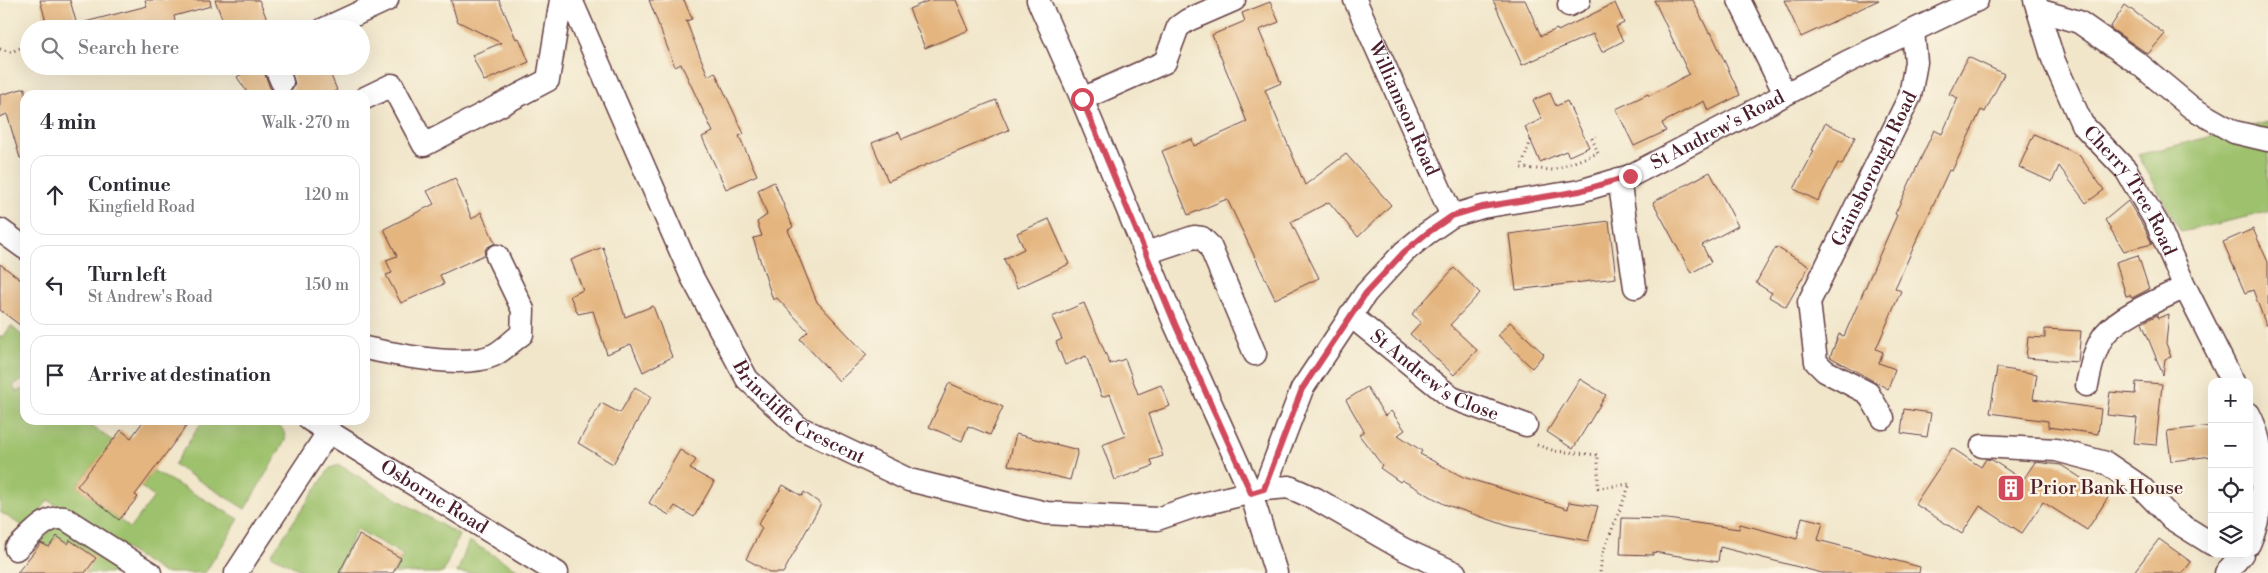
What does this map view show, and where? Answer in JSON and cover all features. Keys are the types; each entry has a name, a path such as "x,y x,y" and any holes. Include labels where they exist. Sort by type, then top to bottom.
{"street":[{"path":"344,20 387,0"},
{"path":"370,96 392,85 424,145 548,80 561,0"},
{"name":"Brincliffe Crescent","path":"571,0 692,277 747,379 798,427 909,480 1046,512 1157,519 1195,506 1258,491 1289,487 1316,499 1403,550 1455,573"},
{"path":"1038,0 1082,99 1175,324 1258,491 1276,573"},
{"path":"1082,99 1165,62 1178,27 1188,20 1234,0"},
{"name":"Williamson Road","path":"1355,0 1452,216"},
{"path":"1739,0 1785,94"},
{"name":"St Andrew's Road","path":"1258,491 1302,389 1350,315 1366,293 1404,252 1452,216 1482,207 1580,191 1630,176 1785,94 1977,0"},
{"path":"2036,5 2079,22 2139,64 2192,108 2234,132 2268,140"},
{"name":"Cherry Tree Road","path":"2036,5 2053,59 2082,124 2126,170 2157,223 2184,288 2231,378"},
{"name":"Gainsborough Road","path":"1883,418 1868,393 1826,371 1816,362 1809,302 1910,96 1916,62 1913,30"},
{"path":"1620,179 1635,288"},
{"path":"0,230 20,244"},
{"path":"1146,253 1194,236 1202,238 1210,246 1255,354"},
{"path":"370,349 397,354 475,361 495,354 522,334 524,310 496,256"},
{"path":"2087,385 2094,353 2106,334 2129,316 2184,288"},
{"name":"St Andrew's Close","path":"1350,315 1452,398 1526,425"},
{"path":"2253,422 2262,464 2260,510 2253,529"},
{"path":"236,573 320,425"},
{"name":"Osborne Road","path":"320,425 557,573"},
{"path":"1982,446 2056,450 2106,463 2140,486 2172,519 2208,542"},
{"path":"16,550 47,521 57,517 64,518 150,573"}],"path":[{"path":"0,49 11,52 20,48"},
{"path":"1531,140 1521,168 1553,170 1598,153 1592,138 1598,136"},
{"path":"1526,425 1529,441 1554,451 1598,455 1598,488 1630,484 1602,554 1600,573"}],"green space":[{"path":"2268,122 2268,212 2181,232 2138,155"},
{"path":"11,326 20,334 20,382 13,385 16,392 20,390 20,425 90,425 123,448 97,461 77,486 130,528 154,497 141,487 148,478 140,472 145,466 239,519 205,573 164,573 48,500 27,529 0,512 0,335 3,337"},
{"path":"200,425 279,425 285,437 285,441 245,509 174,465"},
{"path":"339,465 459,535 443,573 393,573 403,555 357,529 335,573 306,573 271,555 330,468"},
{"path":"60,521 141,573 85,573 95,558 71,540 68,544 57,536 49,547 40,541"},
{"path":"469,541 524,573 457,573"}],"building":[{"path":"40,0 70,0 76,20 46,20"},
{"path":"145,0 210,0 211,6 174,16 175,20 93,20 147,6"},
{"path":"215,0 259,0 267,20 223,20"},
{"path":"451,0 499,0 516,39 519,38 529,62 484,81 472,55 501,43 457,21"},
{"path":"649,0 684,0 692,19 686,21 708,76 715,72 744,134 739,136 757,175 726,189 702,137 713,132 681,64 675,67"},
{"path":"930,0 956,0 969,30 925,48 909,9"},
{"path":"1493,0 1525,0 1541,36 1557,29 1558,31 1615,3 1624,23 1616,27 1623,41 1602,52 1593,34 1522,65"},
{"path":"1654,0 1693,0 1709,33 1711,32 1740,95 1708,111 1704,101 1662,123 1666,131 1634,146 1616,109 1648,94 1649,96 1689,74"},
{"path":"1784,0 1879,0 1801,37"},
{"path":"1270,2 1279,22 1259,30 1281,83 1265,90 1305,185 1346,154 1391,205 1358,237 1329,202 1291,222 1319,278 1275,299 1227,199 1188,215 1162,151 1192,139 1194,146 1247,122 1212,35 1245,21 1242,13"},
{"path":"2125,5 2165,34 2148,54 2110,28"},
{"path":"1968,57 2004,74 1985,112 1981,110 1952,171 1949,170 1895,288 1901,291 1876,349 1883,352 1879,363 1895,369 1888,389 1830,357 1839,334 1844,336 1897,215 1895,214 1934,130 1942,134 1958,98 1949,94"},
{"path":"240,75 265,75 272,90 246,90 237,77"},
{"path":"292,75 331,75 337,90 292,90 295,84"},
{"path":"25,88 25,90 20,90 20,158 7,114 0,117 0,95"},
{"path":"1550,93 1556,106 1567,101 1589,147 1569,156 1566,151 1540,162 1525,127 1542,119 1533,100"},
{"path":"996,100 1009,130 888,181 872,143 899,132 902,139"},
{"path":"1825,123 1855,137 1842,165 1838,163 1818,201 1794,189 1814,151 1812,150"},
{"path":"2034,134 2079,155 2104,190 2086,203 2059,166 2052,182 2019,167"},
{"path":"1710,172 1738,226 1702,245 1711,262 1691,273 1653,202"},
{"path":"455,178 472,219 481,212 495,243 486,248 484,255 440,275 444,284 401,303 386,275 392,273 386,260 397,256 384,229 434,204 427,191"},
{"path":"774,182 793,227 788,230 817,302 867,355 839,381 800,339 808,331 777,298 773,300 753,238 762,236 757,222 767,215 758,190"},
{"path":"2128,201 2152,244 2124,251 2105,220"},
{"path":"1049,219 1069,264 1017,288 1004,259 1024,249 1017,233"},
{"path":"1609,221 1616,278 1516,290 1509,234"},
{"path":"2253,229 2268,262 2268,325 2266,325 2253,290 2245,293 2223,242"},
{"path":"603,247 625,317 653,306 672,357 643,372 631,344 607,354 593,311 578,314 570,296 583,290 571,260"},
{"path":"1776,247 1809,266 1786,307 1769,297 1772,293 1756,283"},
{"path":"2138,255 2149,289 2132,298 2130,295 2126,296 2116,262"},
{"path":"0,264 20,279 20,325 0,310"},
{"path":"1454,268 1480,293 1450,325 1477,350 1454,375 1410,334 1421,322 1412,314"},
{"path":"1084,303 1110,364 1125,359 1138,394 1161,385 1170,406 1148,414 1163,456 1151,460 1153,466 1115,480 1102,445 1126,436 1110,394 1102,397 1086,356 1065,365 1056,342 1062,339 1052,317"},
{"path":"2169,314 2166,343 2171,357 2165,359 2163,375 2142,323 2157,315 2158,318"},
{"path":"1510,322 1544,354 1532,368 1498,335"},
{"path":"2045,329 2081,331 2078,362 2026,358 2028,337 2045,338"},
{"path":"1997,368 2037,374 2033,399 2101,409 2098,434 2048,427 2048,421 1990,413"},
{"path":"1580,379 1606,395 1573,449 1547,432"},
{"path":"2136,382 2162,384 2156,445 2134,443 2137,418 2107,415 2110,392 2135,394"},
{"path":"949,383 1003,407 990,435 968,426 962,441 929,427"},
{"path":"635,387 651,397 613,464 578,443 601,403 620,413"},
{"path":"1367,387 1385,416 1391,411 1405,430 1398,435 1422,451 1420,454 1463,477 1568,509 1569,502 1598,506 1588,541 1511,527 1444,504 1402,480 1400,482 1380,468 1382,465 1359,435 1364,431 1346,400"},
{"path":"1904,409 1931,413 1927,437 1901,433"},
{"path":"140,425 187,425 135,495 138,497 119,520 77,486 121,430 131,438"},
{"path":"2208,426 2208,456 2171,461 2167,431"},
{"path":"1016,434 1078,450 1070,480 1008,465"},
{"name":"Prior Bank House","path":"1952,448 1981,467 1986,459 1992,460 2023,480 2035,462 2061,465 2109,496 2087,530 2043,502 2022,533 1980,506 1962,534 1915,504"},
{"path":"680,450 696,460 690,469 714,482 694,517 675,506 669,515 649,503"},
{"path":"783,485 802,496 804,492 821,504 783,573 771,573 746,559 762,528 758,524"},
{"path":"1802,517 1823,522 1818,540 1920,567 1919,573 1822,573 1720,547 1718,562 1653,552 1653,555 1620,554 1622,518 1667,519 1739,529 1740,524 1797,539"},
{"path":"359,535 401,558 393,573 339,573"},
{"path":"57,536 68,544 70,540 96,558 85,573 17,573 41,543 49,547"},
{"path":"2159,539 2191,562 2183,573 2133,573"}],"place":[{"name":"Prior Bank House","path":"2011,488"}],"route":[{"path":"1082,99 1175,324 1251,493 1264,489 1302,389 1366,293 1404,252 1452,216 1482,207 1580,191 1630,176"}]}
